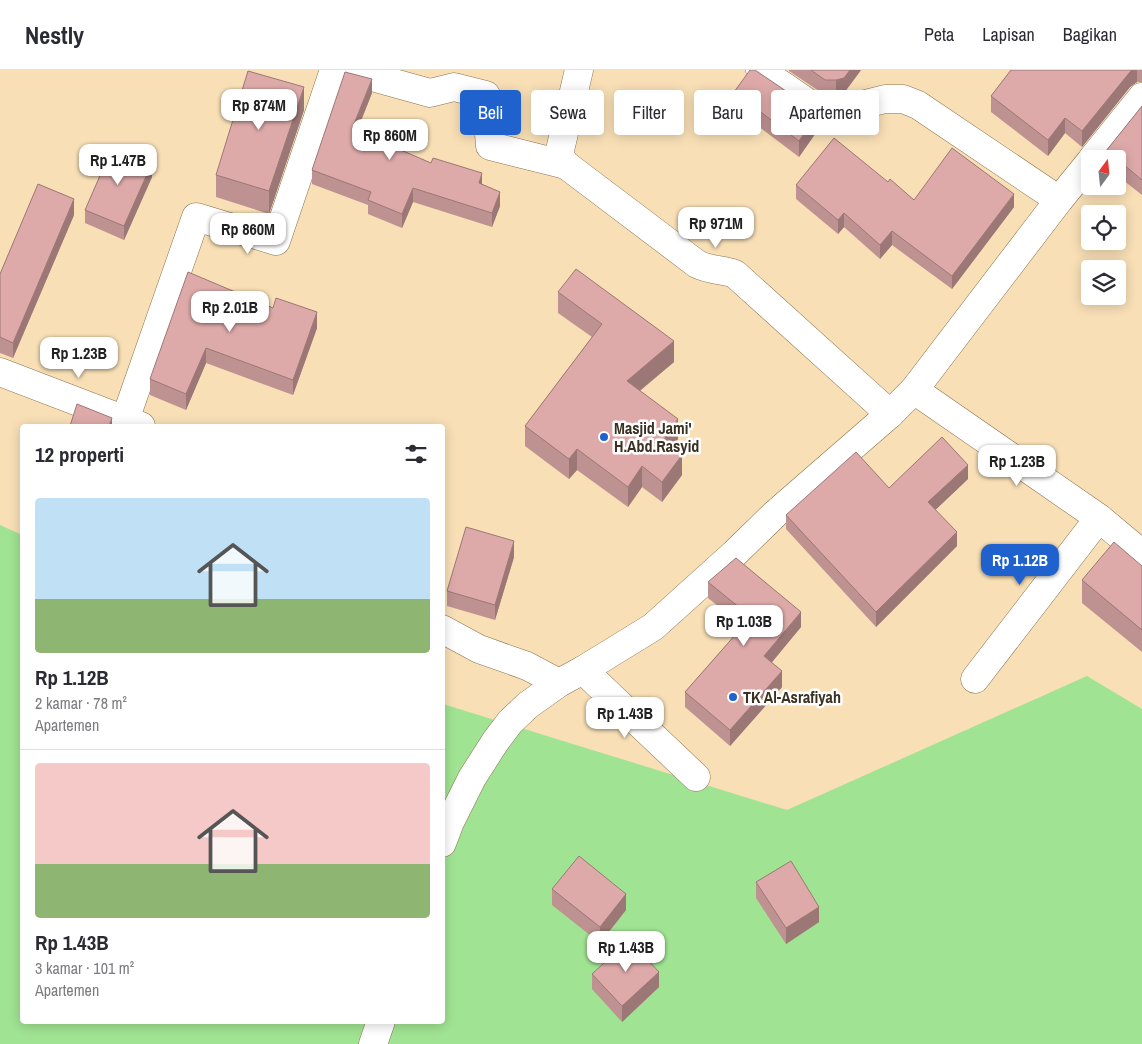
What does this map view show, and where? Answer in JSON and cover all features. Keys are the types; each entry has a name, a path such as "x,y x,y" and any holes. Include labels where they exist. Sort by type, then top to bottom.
{"street":[{"path":"0,372 134,423 196,217 276,241 334,70"},
{"path":"347,70 430,94 454,87 486,95 490,146 566,165"},
{"path":"579,70 560,150 560,157 566,165 697,264 706,268 726,270 736,274 890,414"},
{"path":"760,70 820,111 838,111 885,99 902,99 918,105 1059,200"},
{"path":"1099,150 1142,97"},
{"path":"445,835 472,778 510,722 528,705 559,683 653,627 775,514 890,414 914,390 1081,172"},
{"path":"914,390 1099,518 1142,554"},
{"path":"974,679 1099,518"},
{"path":"445,631 479,649 527,666 559,683"},
{"path":"583,670 696,777"},
{"path":"373,1044 379,1024"}],"green space":[{"path":"0,525 20,534 20,1024 445,1024 445,705 787,810 1087,676 1142,709 1142,1044 0,1044"}],"building":[{"path":"750,70 755,70 784,90 771,90 771,120 761,112 761,90 735,90"},
{"path":"811,70 850,70 844,78 825,80"},
{"path":"1011,70 1132,70 1082,131 1065,118 1048,140 991,96"},
{"path":"248,71 304,87 269,191 216,175"},
{"path":"345,72 372,79 352,129 431,163 433,158 482,173 479,183 500,192 492,213 413,188 402,214 368,200 371,192 312,170"},
{"path":"1142,106 1142,180 1126,167 1126,150 1107,150"},
{"path":"791,135 803,135 799,141"},
{"path":"834,138 888,182 890,179 914,200 952,148 1014,194 952,276 892,231 880,245 844,213 838,220 796,185"},
{"path":"113,146 152,163 124,226 85,210"},
{"path":"38,184 74,199 13,343 0,337 0,274"},
{"path":"576,269 674,341 627,381 678,419 663,441 682,455 662,482 642,466 628,487 577,449 569,459 525,426 602,324 558,292"},
{"path":"188,272 273,308 276,298 317,312 293,380 206,348 186,394 150,379"},
{"path":"77,404 112,418 110,424 71,424"},
{"path":"942,437 968,465 928,502 957,532 876,612 786,515 856,452 889,488"},
{"path":"466,527 514,541 495,605 447,591"},
{"path":"1114,542 1142,566 1142,630 1082,580"},
{"path":"736,558 801,612 764,656 782,671 730,730 685,692 751,617 708,582"},
{"path":"579,856 626,894 600,927 552,889"},
{"path":"791,861 819,907 786,928 756,882"},
{"path":"629,940 659,972 622,1006 592,974"}],"place":[{"name":"Masjid Jami' H.Abd.Rasyid","path":"604,437"},
{"name":"TK Al-Asrafiyah","path":"733,697"}]}
